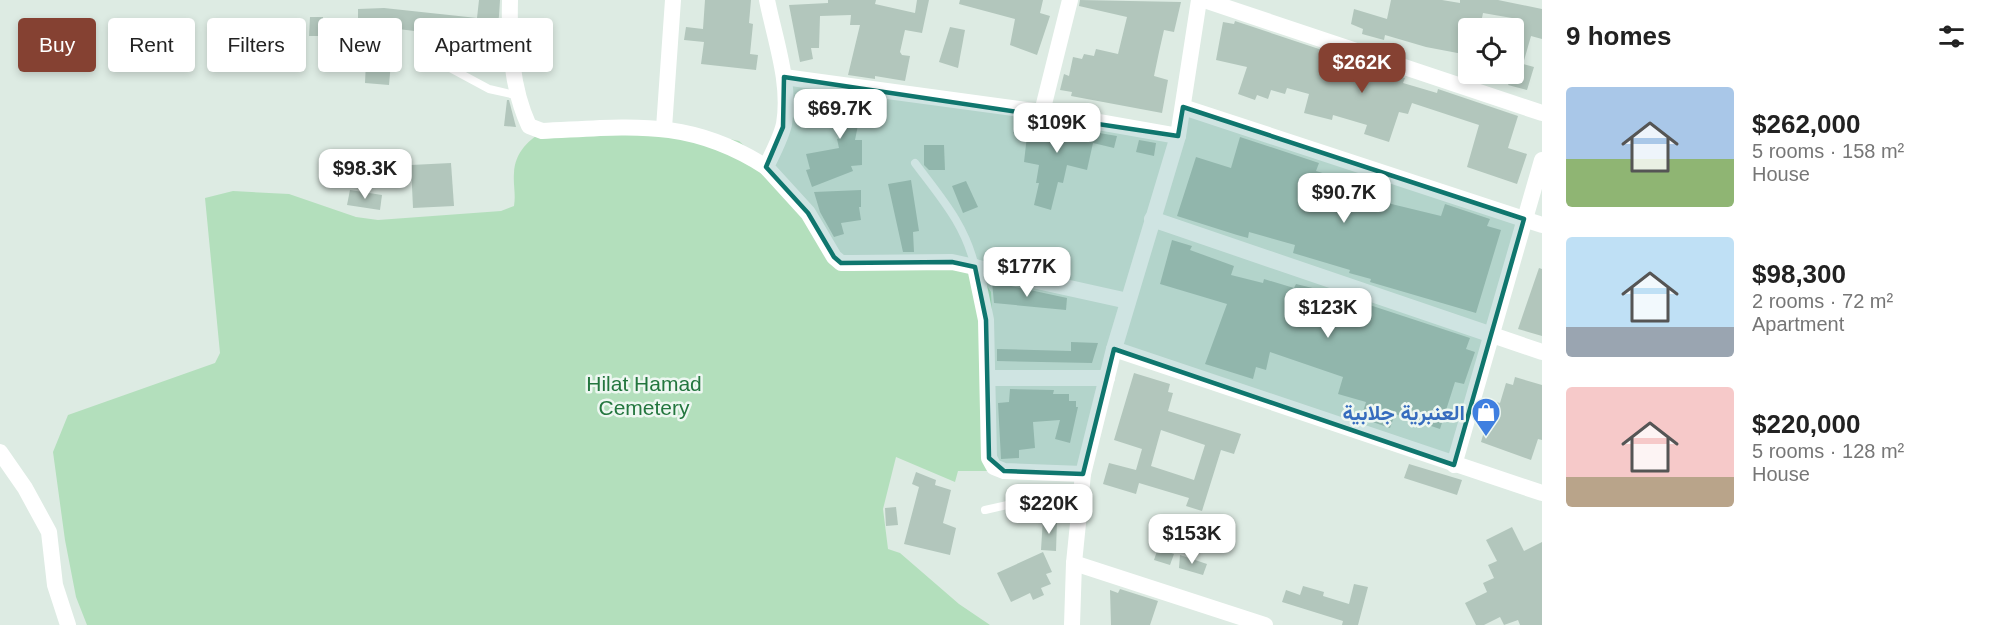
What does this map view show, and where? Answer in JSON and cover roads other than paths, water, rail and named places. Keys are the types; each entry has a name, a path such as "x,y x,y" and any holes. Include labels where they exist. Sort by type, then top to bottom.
{"street":[{"path":"510,0 509,46 529,126 542,131 664,128 715,140 741,151 766,167 808,213 834,257 841,262 952,262 1128,301"},
{"path":"664,128 673,0"},
{"path":"766,0 784,77 786,103 783,127 766,167"},
{"path":"1042,112 1070,0"},
{"path":"1072,625 1074,562 1083,474 1114,349 1178,136 1198,0"},
{"path":"1204,0 1542,113"},
{"path":"784,77 1042,112 1178,136"},
{"path":"1183,107 1542,225"},
{"path":"1454,465 1542,160"},
{"path":"1152,219 1542,352"},
{"path":"975,267 986,321 989,458 994,467 1004,471 1083,474"},
{"path":"1114,349 1542,493"},
{"path":"988,378 1107,378"},
{"path":"0,452 25,488 49,532 55,585 68,625"},
{"path":"1074,562 1264,625"}],"lane":[{"path":"457,72 489,89 520,96"},
{"path":"915,163 961,226 969,241 975,267"},
{"path":"986,510 1051,495 1081,496"}],"place":[{"name":"العنبرية جلابية","path":"1486,438"}],"park label":[{"name":"Hilat Hamad Cemetery","path":"644,395"}]}
